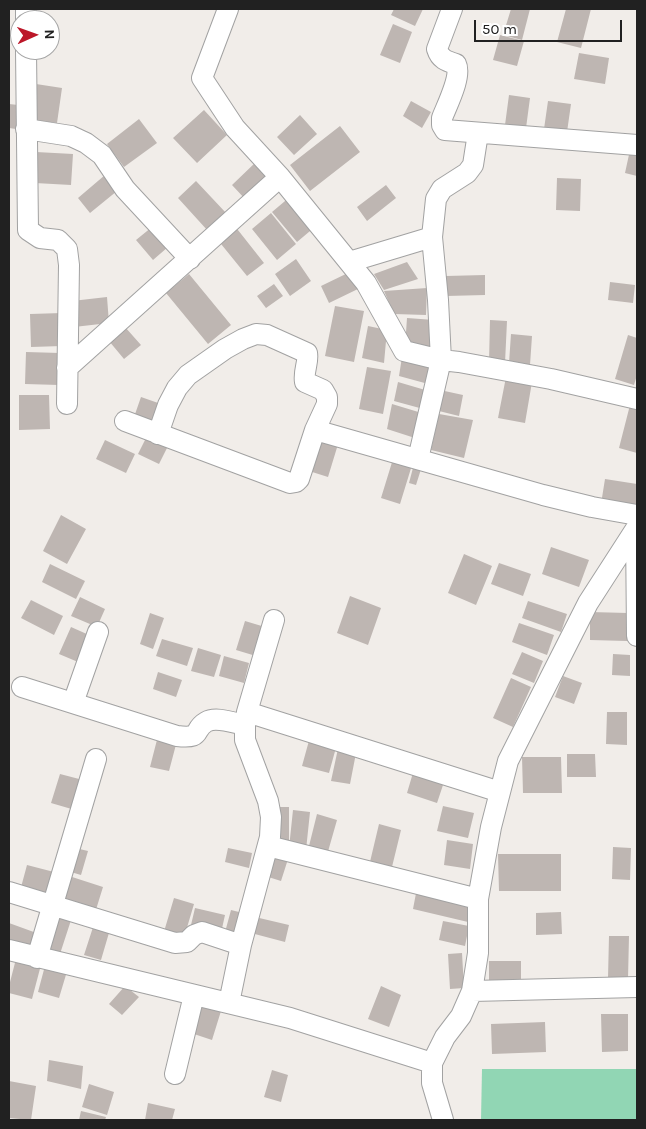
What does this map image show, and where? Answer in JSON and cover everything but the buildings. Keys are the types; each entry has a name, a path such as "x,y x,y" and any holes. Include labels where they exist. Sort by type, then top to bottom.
{"street":[{"path":"228,9 202,78 235,128 280,177 366,283 404,351 637,399"},
{"path":"452,9 437,49 439,55 446,61 456,64 458,68 457,78 442,118 442,125 445,130 637,145"},
{"path":"26,60 28,230 40,238 58,240 66,249 69,265 67,404"},
{"path":"26,130 71,136 86,143 102,156 125,189 190,259"},
{"path":"418,459 441,360 432,237 436,199 442,189 467,173 473,165 478,134"},
{"path":"67,368 280,177"},
{"path":"349,262 432,237"},
{"path":"125,421 158,434 290,483 296,482 298,478 315,430 327,404 328,396 323,390 305,382 307,352 267,335 256,334 225,349 188,375 177,388 158,434"},
{"path":"315,430 543,495 592,507 637,523"},
{"path":"637,523 637,636"},
{"path":"443,1120 432,1083 432,1062 445,1038 461,1016 472,991 478,953 478,899 491,827 508,761 588,603 637,523"},
{"path":"229,1003 241,945 270,837 271,817 268,801 245,740 246,719 274,620"},
{"path":"72,703 98,632"},
{"path":"22,687 177,736 190,737 195,735 205,722 212,720 246,719 500,792"},
{"path":"37,958 96,759"},
{"path":"268,846 478,899"},
{"path":"9,892 175,943 188,942 194,935 202,932 241,945"},
{"path":"9,950 290,1018 432,1062"},
{"path":"472,991 637,987"},
{"path":"175,1074 194,995"}],"green space":[{"path":"482,1069 637,1069 636,1120 481,1120"}]}
